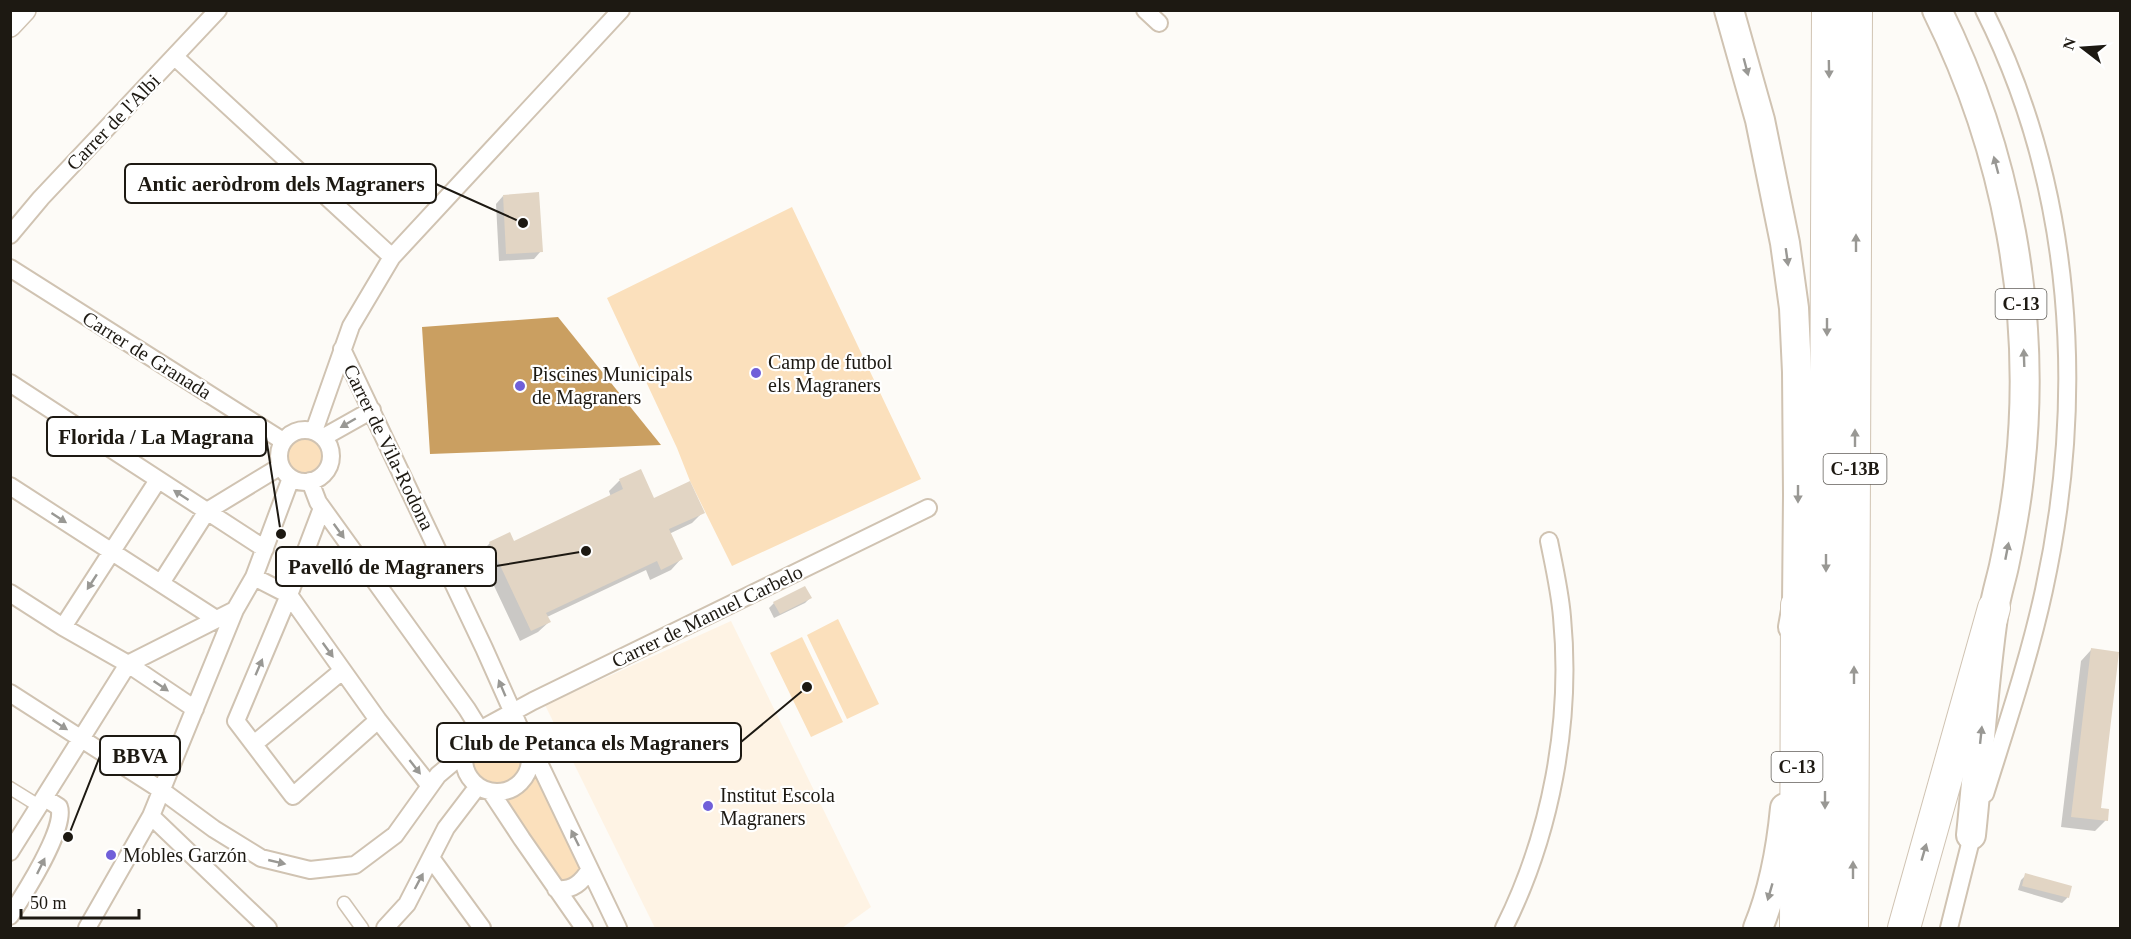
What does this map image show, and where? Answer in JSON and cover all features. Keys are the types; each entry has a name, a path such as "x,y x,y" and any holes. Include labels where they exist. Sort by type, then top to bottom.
{"highway":[{"name":"C-13","path":"1729,10 1762,131 1785,243 1793,300 1797,393 1796,928"},
{"name":"C-13B","path":"1824,928 1828,10"},
{"name":"C-13B","path":"1852,928 1856,10"},
{"name":"C-13","path":"1904,928 1994,608 2011,529 2020,465 2025,396 2022,315 2013,243 1998,173 1970,84 1937,10"},
{"path":"1758,928 1771,890 1782,836 1787,784 1789,651 1797,605"},
{"path":"1971,835 1994,608"}],"street":[{"path":"10,26 25,10"},
{"name":"Carrer de l'Albi","path":"10,236 41,198 218,10"},
{"path":"319,434 342,349 351,326 392,257 621,10"},
{"path":"1145,10 1159,23"},
{"path":"1949,928 1971,835 2024,668 2044,589 2060,496 2068,403 2067,335 2063,290 2045,182 2016,88 1984,10"},
{"path":"175,57 392,257"},
{"name":"Carrer de Granada","path":"10,268 284,441"},
{"name":"Carrer de Vila-Rodona","path":"342,349 489,657 527,745 540,765 618,928"},
{"path":"10,383 265,549"},
{"name":"Carrer de Vila-Rodona","path":"319,434 372,410"},
{"path":"300,430 319,434 330,447 330,463 325,473 310,481 300,482 286,472 279,456 284,441 290,434 300,430"},
{"path":"161,584 207,512 286,472"},
{"path":"87,928 151,816 235,610 254,577 265,549 286,472"},
{"path":"63,627 158,480"},
{"path":"310,481 322,508 483,728"},
{"path":"10,486 216,619"},
{"path":"322,508 236,721 293,796 378,720"},
{"name":"Carrer de Manuel Carbelo","path":"483,728 533,700 928,508"},
{"path":"1504,928 1520,892 1541,827 1563,721 1565,681 1562,618 1549,541"},
{"path":"254,577 288,595 378,720 430,786"},
{"path":"10,593 63,627 128,664 195,709"},
{"path":"10,852 128,664 235,610"},
{"path":"254,744 342,671"},
{"path":"10,693 161,790 214,829 261,858 310,870 355,865 395,835 440,773 463,754"},
{"path":"485,789 499,792 513,788 524,777 530,763 527,745 521,735 508,727 494,725 483,728 469,740 463,754 464,769 467,776 485,789 584,928"},
{"path":"10,789 59,807 60,818 41,867 10,916"},
{"path":"385,928 407,904 446,828 485,789"},
{"path":"151,816 268,928"},
{"path":"430,858 482,928"},
{"path":"556,890 568,889 579,884 590,869"},
{"path":"344,903 362,928"}],"shaded area":[{"name":"Camp de futbol els Magraners","path":"792,207 921,479 732,566 690,481 607,298"},
{"name":"Piscines Municipals de Magraners","path":"558,317 661,445 430,454 422,327"},
{"path":"305,439 317,444 322,456 317,468 305,473 293,468 288,456 293,444"},
{"path":"838,619 879,704 847,719 807,635"},
{"name":"Institut Escola Magraners","path":"731,621 871,907 842,928 655,928 545,705"},
{"path":"802,637 843,722 811,737 770,653"},
{"path":"491,733 501,733 514,740 521,753 521,763 514,776 501,783 491,783 482,779 475,772 471,763 471,753 475,744 482,737"},
{"path":"536,774 581,866 575,879 562,881 557,879 505,801 524,791"}],"building":[{"path":"539,192 543,252 506,254 503,195"},
{"path":"641,469 654,498 690,481 705,513 669,529 683,559 661,570 657,561 546,613 551,622 531,631 489,542 510,532 514,541 623,489 619,479"},
{"path":"805,586 812,598 780,614 773,602"},
{"path":"2091,648 2119,652 2101,808 2109,809 2108,821 2071,817"},
{"path":"2025,873 2072,886 2069,898 2022,886"}],"place":[{"name":"Antic aeròdrom dels Magraners","path":"523,223"},
{"name":"Camp de futbol els Magraners","path":"756,373"},
{"name":"Piscines Municipals de Magraners","path":"520,386"},
{"name":"Florida / La Magrana","path":"281,534"},
{"name":"Pavelló de Magraners","path":"586,551"},
{"name":"Club de Petanca els Magraners","path":"807,687"},
{"name":"Institut Escola Magraners","path":"708,806"},
{"name":"BBVA","path":"68,837"},
{"name":"Mobles Garzón","path":"111,855"}]}
